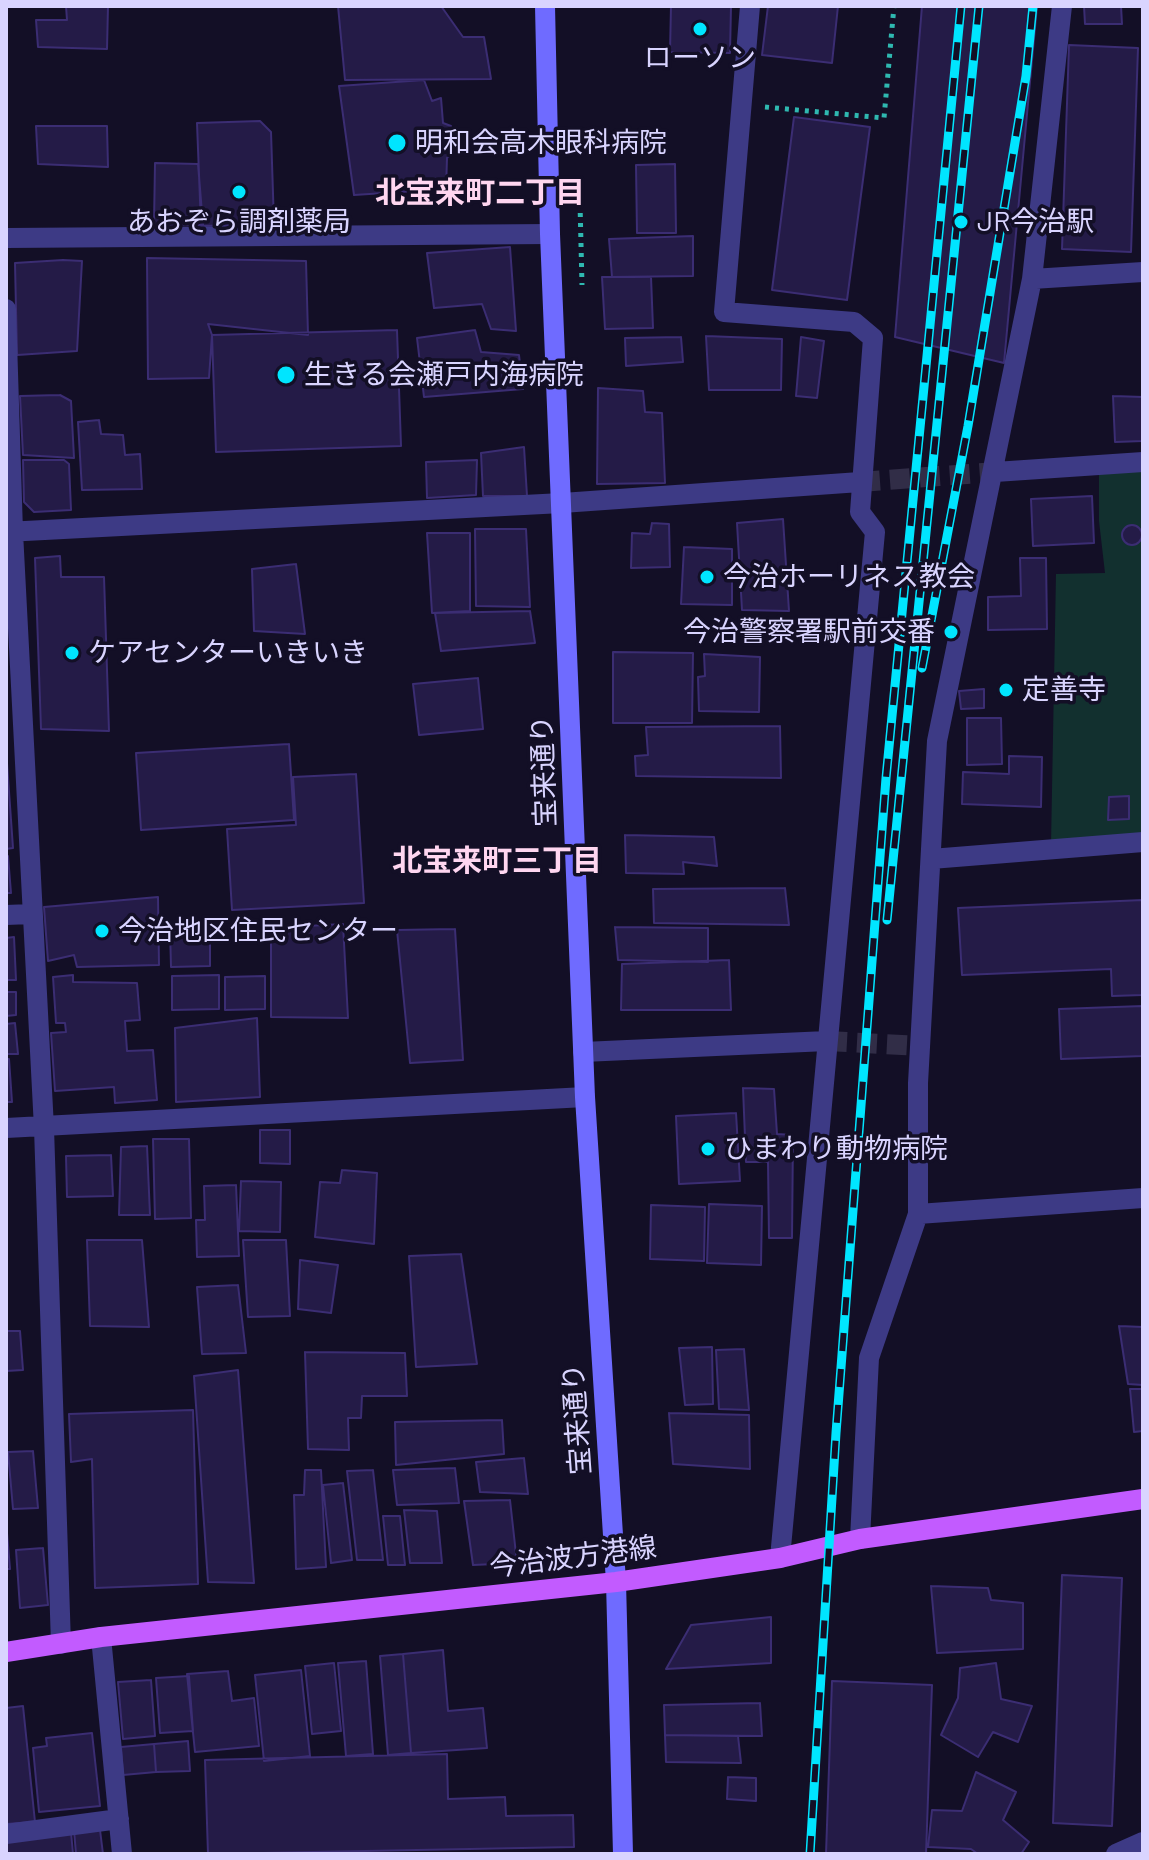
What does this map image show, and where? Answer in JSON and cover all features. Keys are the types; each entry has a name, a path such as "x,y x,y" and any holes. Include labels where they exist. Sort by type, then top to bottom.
{"main road":[{"name":"今治波方港線","path":"6,1652 101,1637 616,1582 780,1558 860,1539 1143,1499"}],"street":[{"name":"宝来通り","path":"545,6 550,234 583,1052 616,1582 623,1854"},
{"path":"750,6 724,312 854,322 873,338 860,512 875,532 780,1558"},
{"path":"860,1539 869,1358 918,1214 918,1083 937,741 995,472 1032,279 1062,6"},
{"path":"6,238 550,234"},
{"path":"1032,279 1143,272"},
{"path":"6,309 9,532 44,1128 61,1644"},
{"path":"995,472 1143,462"},
{"path":"9,532 562,503 860,482"},
{"path":"931,859 1143,842"},
{"path":"6,915 31,914"},
{"path":"583,1052 827,1041"},
{"path":"6,1128 585,1097"},
{"path":"918,1214 1143,1198"},
{"path":"101,1637 122,1854"},
{"path":"6,1834 119,1819"},
{"path":"1116,1854 1143,1842"}],"path":[{"path":"742,105 884,118 894,6"},
{"path":"579,197 583,293"}],"green space":[{"path":"1143,468 1143,837 1051,844 1056,574 1105,573 1099,521 1099,472"}],"building":[{"path":"66,6 108,6 107,49 38,47 36,20 67,20"},
{"path":"338,6 441,6 463,37 484,37 491,79 345,80"},
{"name":"ローソン","path":"671,6 731,6 730,53 670,52"},
{"path":"768,6 838,6 832,63 762,55"},
{"name":"JR今治駅","path":"922,6 1037,6 1004,363 895,337"},
{"path":"1084,6 1121,6 1122,24 1085,24"},
{"path":"1069,45 1138,48 1131,252 1062,249"},
{"path":"424,80 432,101 441,98 443,123 451,126 454,152 447,158 446,189 354,195 339,86"},
{"path":"794,117 870,127 847,300 772,290"},
{"path":"260,121 271,132 274,224 201,226 197,123"},
{"path":"36,126 107,126 108,167 38,164"},
{"path":"155,163 198,164 203,225 154,224"},
{"path":"675,164 676,233 637,233 636,165"},
{"path":"693,236 693,276 612,277 609,239"},
{"path":"510,247 516,331 491,329 482,304 434,308 427,253"},
{"path":"147,258 306,261 308,335 208,324 212,335 209,378 148,379"},
{"path":"82,261 77,351 17,355 15,263"},
{"path":"602,277 651,277 653,328 605,329"},
{"path":"397,330 401,446 216,452 212,335"},
{"path":"475,330 481,352 519,355 523,389 424,397 417,338"},
{"path":"706,336 782,339 781,390 709,390"},
{"path":"681,337 683,362 626,366 625,338"},
{"path":"801,337 824,341 817,398 796,396"},
{"path":"598,388 643,391 645,412 662,413 665,483 597,484"},
{"path":"60,395 71,401 74,458 23,455 20,396"},
{"path":"1113,396 1143,397 1143,441 1115,442"},
{"path":"99,420 101,434 123,435 125,455 140,454 142,489 82,490 78,422"},
{"path":"524,447 527,496 483,496 481,453"},
{"path":"23,460 64,460 69,464 71,510 34,512 24,502"},
{"path":"477,460 476,495 427,498 426,462"},
{"path":"1092,496 1094,543 1033,546 1031,499"},
{"path":"783,519 789,611 742,610 737,523"},
{"path":"652,523 669,524 670,567 631,568 632,533 650,534"},
{"path":"1132,525 1139,528 1142,535 1139,542 1132,545 1125,542 1122,535 1125,528"},
{"path":"475,529 526,529 530,607 476,606"},
{"path":"427,533 470,533 470,611 432,613"},
{"name":"今治ホーリネス教会","path":"684,547 732,549 732,605 681,604"},
{"name":"ケアセンターいきいき","path":"60,556 61,577 104,577 109,731 41,729 35,558"},
{"path":"1020,558 1046,558 1047,629 988,630 988,597 1021,596"},
{"path":"296,564 305,634 254,631 252,569"},
{"path":"530,611 535,643 441,651 435,613"},
{"path":"613,652 693,653 692,723 613,723"},
{"path":"704,654 760,657 759,712 699,711 698,677 705,676"},
{"path":"478,678 483,729 419,735 413,684"},
{"path":"984,689 984,708 961,709 959,691"},
{"path":"967,718 1001,718 1002,764 967,765"},
{"path":"780,726 781,778 636,776 635,756 648,755 646,727"},
{"path":"289,744 294,820 141,830 136,753"},
{"path":"6,749 13,848 6,849"},
{"path":"1009,756 1042,757 1041,807 962,804 963,772 1009,774"},
{"path":"356,774 364,903 232,910 227,829 296,825 293,777"},
{"path":"1129,796 1129,819 1108,820 1109,797"},
{"path":"625,835 714,837 717,866 683,862 684,874 626,873"},
{"path":"8,856 11,893 6,893"},
{"path":"785,888 789,925 654,923 653,889"},
{"name":"今治地区住民センター","path":"158,897 159,965 77,967 74,955 48,961 44,907"},
{"path":"1143,900 1143,995 1112,996 1111,969 962,975 958,908"},
{"path":"343,924 348,1018 271,1017 271,928"},
{"path":"615,927 708,928 708,962 618,960"},
{"path":"210,928 210,966 171,967 170,929"},
{"path":"455,929 463,1060 410,1063 397,930"},
{"path":"14,937 16,980 6,980 6,938"},
{"path":"729,960 731,1010 621,1010 622,964"},
{"path":"73,975 73,982 137,983 140,1020 125,1021 127,1051 153,1050 157,1100 115,1103 114,1087 55,1091 51,1033 66,1032 65,1023 56,1023 53,977"},
{"path":"219,975 219,1009 172,1010 172,976"},
{"path":"265,976 265,1009 225,1010 225,977"},
{"path":"6,992 16,992 16,1015 6,1016"},
{"path":"1143,1006 1143,1056 1061,1059 1059,1009"},
{"path":"257,1018 260,1097 176,1102 175,1028"},
{"path":"15,1023 18,1054 6,1054 6,1024"},
{"path":"6,1059 9,1059 12,1102 6,1102"},
{"path":"743,1088 774,1089 777,1134 793,1135 792,1238 769,1238 768,1162 746,1162"},
{"name":"ひまわり動物病院","path":"736,1113 740,1181 679,1184 676,1116"},
{"path":"260,1130 290,1130 290,1164 260,1163"},
{"path":"153,1139 189,1139 191,1218 155,1219"},
{"path":"147,1146 150,1215 119,1215 121,1147"},
{"path":"111,1155 113,1196 67,1197 66,1156"},
{"path":"342,1170 377,1173 374,1244 315,1237 320,1182 340,1183"},
{"path":"241,1181 281,1182 280,1232 239,1231"},
{"path":"236,1185 239,1256 197,1257 196,1220 205,1220 204,1186"},
{"path":"709,1204 762,1206 761,1265 707,1263"},
{"path":"651,1205 705,1207 704,1261 650,1259"},
{"path":"87,1240 142,1240 149,1327 90,1326"},
{"path":"243,1240 286,1240 290,1316 248,1317"},
{"path":"461,1254 477,1364 416,1367 409,1256"},
{"path":"300,1260 338,1265 331,1313 298,1309"},
{"path":"238,1285 246,1353 202,1354 197,1287"},
{"path":"1119,1326 1143,1327 1143,1385 1128,1384"},
{"path":"6,1331 20,1331 23,1370 6,1371"},
{"path":"712,1347 713,1404 685,1405 679,1348"},
{"path":"744,1349 749,1410 719,1409 716,1350"},
{"path":"305,1352 405,1353 407,1396 362,1396 361,1418 348,1418 349,1450 308,1449"},
{"path":"238,1370 254,1583 208,1582 194,1376"},
{"path":"1130,1389 1143,1389 1143,1431 1134,1432"},
{"path":"193,1410 198,1584 95,1588 92,1459 71,1462 69,1414"},
{"path":"669,1413 749,1415 750,1469 673,1464"},
{"path":"502,1420 504,1454 396,1465 395,1422"},
{"path":"33,1451 38,1508 13,1509 8,1452"},
{"path":"524,1458 528,1494 480,1492 476,1462"},
{"path":"455,1468 459,1503 397,1505 393,1470"},
{"path":"305,1470 321,1470 326,1567 296,1569 294,1495 304,1495"},
{"path":"373,1470 383,1560 357,1560 347,1471"},
{"path":"343,1483 352,1560 331,1563 323,1485"},
{"path":"510,1500 517,1563 473,1565 464,1501"},
{"path":"404,1510 437,1511 442,1563 410,1563"},
{"path":"383,1516 400,1516 405,1565 388,1565"},
{"path":"6,1521 10,1569 6,1569"},
{"path":"43,1548 48,1605 20,1608 16,1550"},
{"path":"1062,1575 1122,1578 1112,1826 1053,1823"},
{"path":"931,1586 988,1588 991,1600 1023,1603 1023,1649 937,1653"},
{"path":"771,1617 771,1663 666,1669 691,1625"},
{"path":"443,1650 448,1711 483,1708 487,1748 411,1753 403,1654"},
{"path":"403,1654 411,1753 388,1755 380,1656"},
{"path":"366,1661 373,1754 346,1756 338,1663"},
{"path":"334,1663 341,1731 312,1734 305,1666"},
{"path":"996,1663 1001,1699 1032,1706 1018,1742 993,1732 978,1757 941,1735 958,1698 960,1668"},
{"path":"301,1670 310,1756 264,1761 255,1675"},
{"path":"228,1671 232,1701 254,1698 259,1746 195,1752 187,1674"},
{"path":"189,1676 193,1731 160,1733 156,1678"},
{"path":"151,1680 155,1736 123,1739 118,1682"},
{"path":"832,1681 932,1685 926,1854 826,1854"},
{"path":"760,1703 762,1736 665,1735 664,1705"},
{"path":"23,1706 35,1822 6,1824 6,1708"},
{"path":"92,1733 100,1806 39,1812 33,1748 47,1746 46,1738"},
{"path":"665,1735 738,1736 741,1763 666,1762"},
{"path":"188,1741 190,1771 156,1772 154,1744"},
{"path":"154,1744 156,1772 123,1775 121,1747"},
{"path":"447,1754 448,1799 505,1797 506,1816 573,1815 574,1847 208,1854 205,1760"},
{"path":"976,1772 1016,1792 1003,1820 1029,1842 1021,1854 978,1854 971,1849 928,1847 932,1810 962,1811"},
{"path":"728,1777 756,1778 756,1801 727,1799"},
{"path":"74,1830 100,1830 103,1854 76,1854"},
{"path":"71,1832 73,1854 6,1854 6,1838"}],"tunnel":[{"path":"860,482 995,472"},
{"path":"827,1041 920,1046"}],"railway":[{"path":"810,1854 836,1433 886,778 961,6"},
{"path":"887,920 979,6"},
{"path":"922,668 968,426 1026,76 1033,6"}],"place":[{"name":"ローソン","path":"700,29"},
{"name":"明和会高木眼科病院","path":"397,143"},
{"name":"あおぞら調剤薬局","path":"239,192"},
{"name":"JR今治駅","path":"961,222"},
{"name":"生きる会瀬戸内海病院","path":"286,375"},
{"name":"今治ホーリネス教会","path":"707,577"},
{"name":"今治警察署駅前交番","path":"951,632"},
{"name":"ケアセンターいきいき","path":"72,653"},
{"name":"定善寺","path":"1006,690"},
{"name":"今治地区住民センター","path":"102,931"},
{"name":"ひまわり動物病院","path":"708,1149"}],"district":[{"name":"北宝来町二丁目","path":"480,193"},
{"name":"北宝来町三丁目","path":"497,861"}]}
